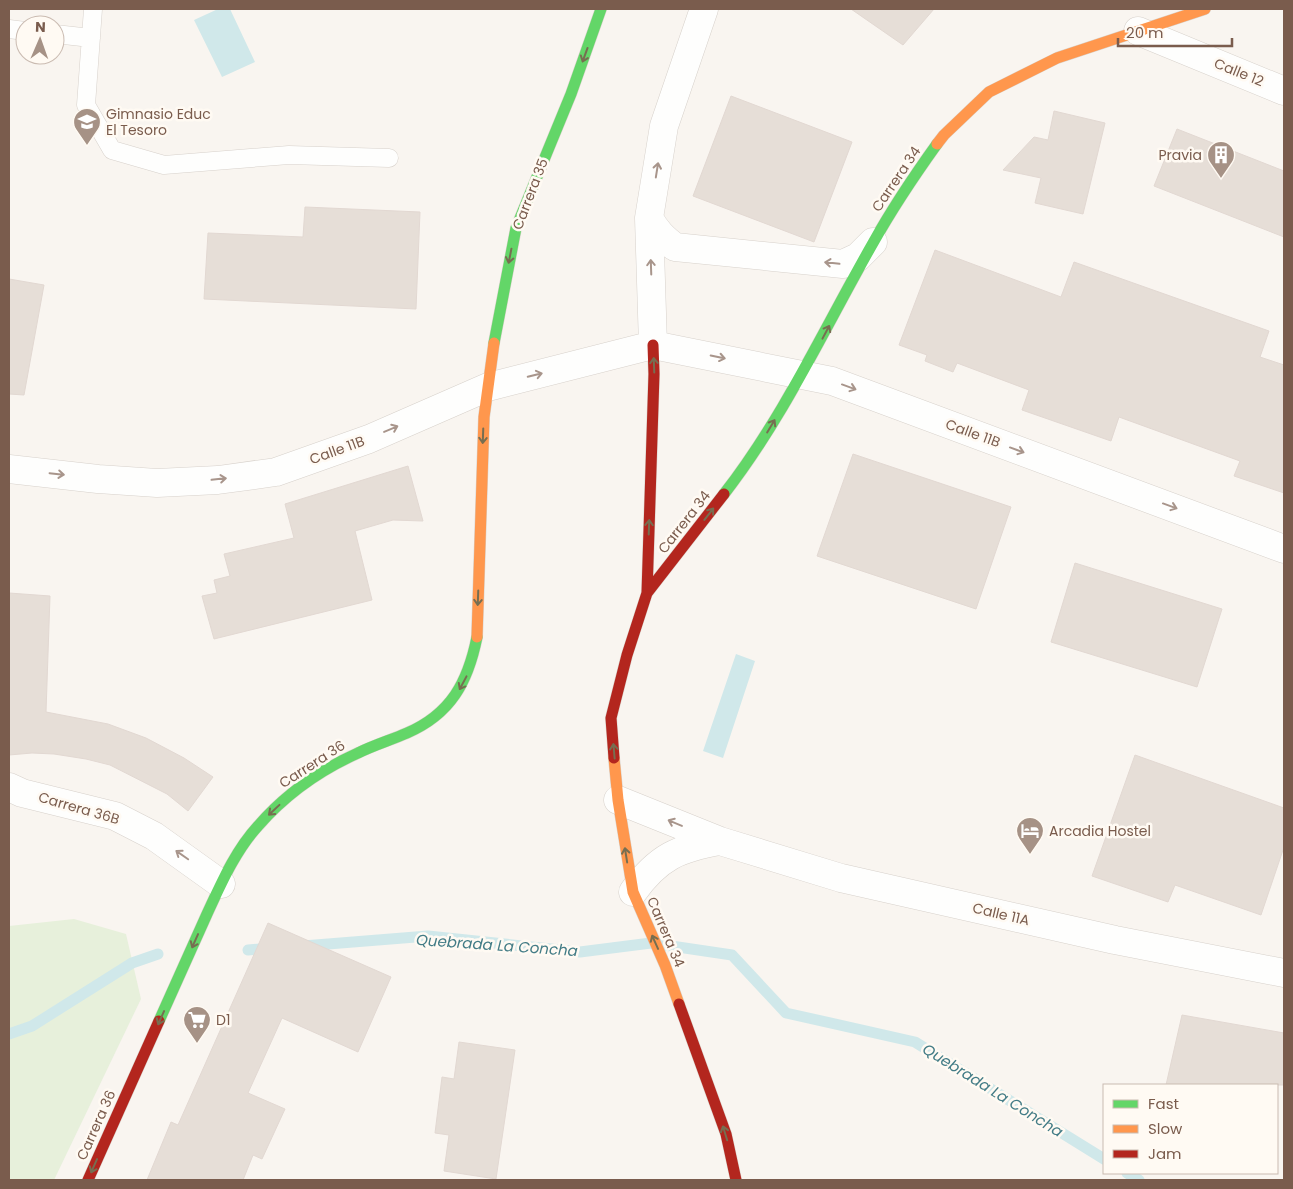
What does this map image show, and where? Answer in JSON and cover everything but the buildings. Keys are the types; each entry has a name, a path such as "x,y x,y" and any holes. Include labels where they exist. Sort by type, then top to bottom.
{"street":[{"name":"Carrera 35","path":"488,387 492,353 516,228 571,94 601,9"},
{"path":"646,593 654,384 649,218 664,126 704,9"},
{"name":"Carrera 34","path":"736,1180 726,1134 665,965 633,892 618,800 611,718 627,655 646,593 746,468 802,374 872,242 913,178 944,135 989,92 1057,58 1205,9"},
{"name":"Calle 12","path":"1138,31 1284,91"},
{"path":"649,218 655,230 662,238 675,247 843,264 858,256 872,242"},
{"name":"Calle 11B","path":"9,469 98,479 157,483 218,480 276,472 369,438 488,387 653,344 832,381 1284,549"},
{"name":"Carrera 36","path":"88,1180 222,884 242,844 258,824 295,790 332,766 359,752 414,731 434,718 451,702 464,683 473,660 477,636 484,417 488,387"},
{"name":"Carrera 36B","path":"9,787 115,816 154,836 222,884"},
{"name":"Calle 11A","path":"618,800 720,842 842,878 1106,938 1284,973"},
{"name":"Calle 11A","path":"633,892 645,875 680,850 696,845 720,842"}],"lane":[{"path":"93,9 86,106 112,150 164,165 289,155 389,158"},
{"path":"65,35 91,38"}],"green space":[{"path":"74,919 126,934 141,999 54,1180 10,1180 9,926"}],"water":[{"path":"218,9 230,9 255,62 222,77 194,20"},
{"path":"736,654 755,661 723,758 703,751"}],"waterway":[{"name":"Quebrada La Concha","path":"303,946 428,936 580,952 651,943 732,955 786,1013 915,1042 1103,1158"},
{"name":"Quebrada La Concha","path":"248,950 272,948"},
{"name":"Quebrada La Concha","path":"9,1034 32,1026 132,963 158,954"},
{"name":"Quebrada La Concha","path":"1129,1174 1139,1180"}],"traffic: fast":[{"path":"494,343 516,228 571,94 601,9"},
{"path":"724,494 746,465 785,403 880,230 937,144"},
{"path":"159,1021 223,880 235,857 250,836 280,804 317,775 364,750 407,733 435,716 455,695 462,682 477,637"}],"traffic: slow":[{"path":"937,144 989,92 1057,58 1205,9"},
{"path":"477,637 484,417 494,343"},
{"path":"614,758 618,800 633,892 665,965 679,1004"}],"traffic: jam":[{"path":"647,593 654,374 653,345"},
{"path":"614,758 611,718 627,655 647,593 724,494"},
{"path":"679,1004 726,1134 736,1180"},
{"path":"88,1180 159,1021"}],"place":[{"name":"Gimnasio Educ El Tesoro","path":"87,146"},
{"name":"Pravia","path":"1221,179"},
{"name":"Arcadia Hostel","path":"1030,855"},
{"name":"D1","path":"197,1044"}]}
